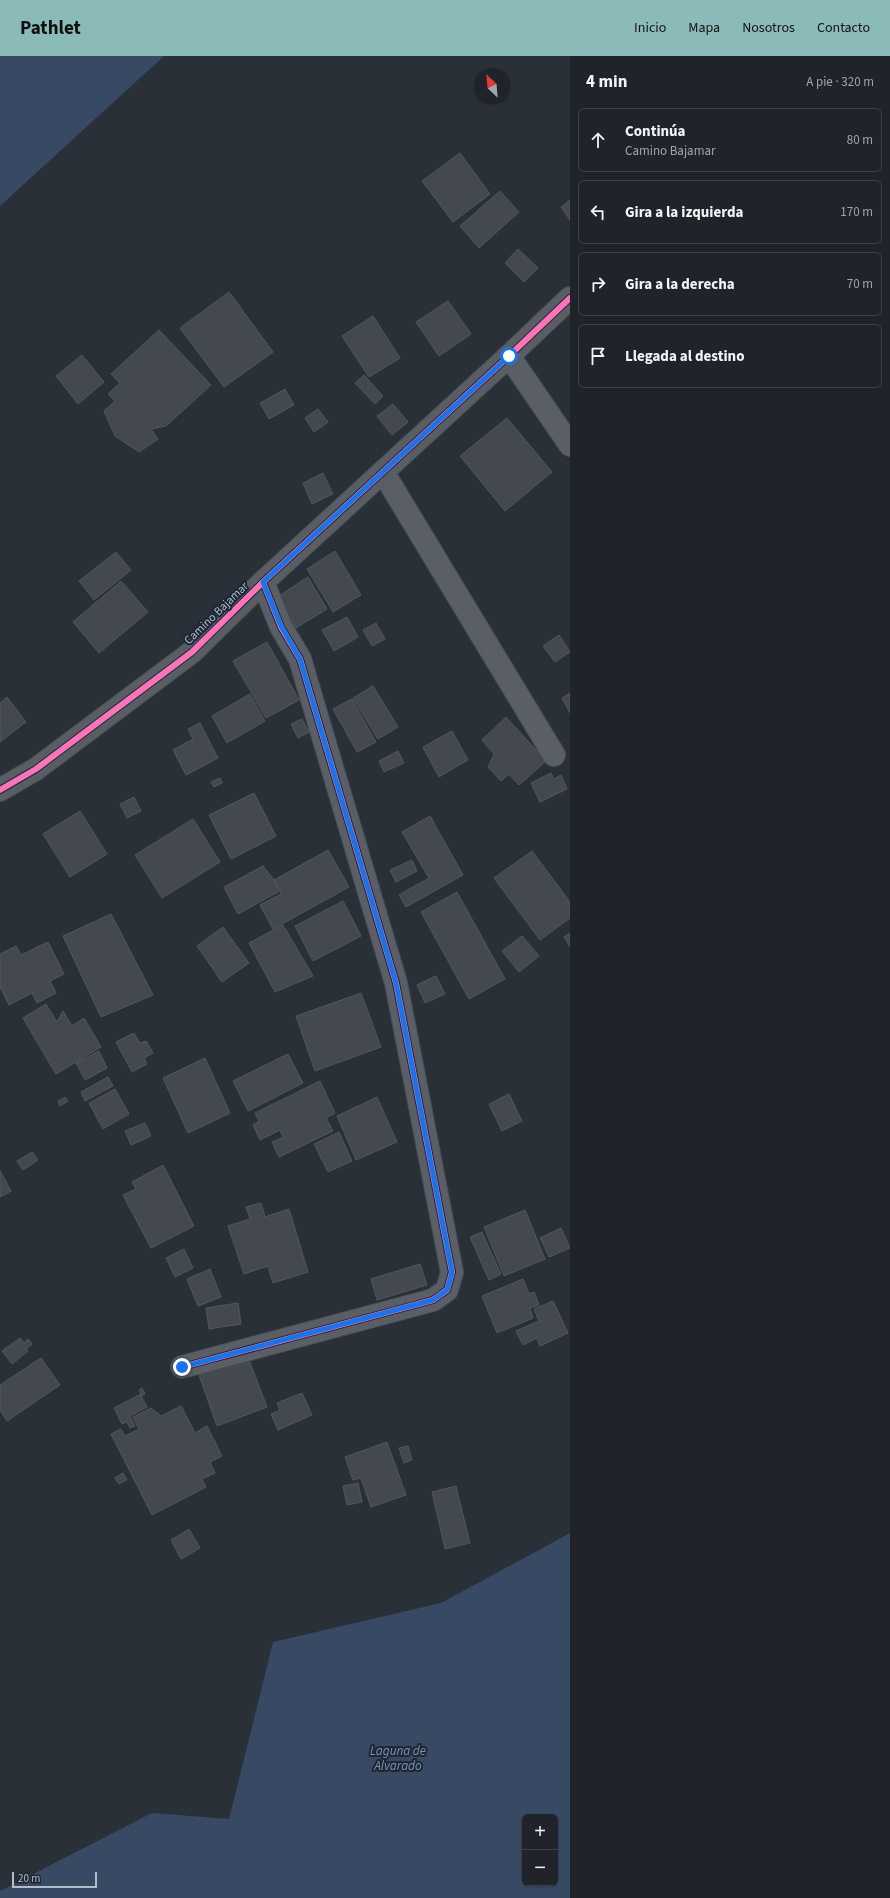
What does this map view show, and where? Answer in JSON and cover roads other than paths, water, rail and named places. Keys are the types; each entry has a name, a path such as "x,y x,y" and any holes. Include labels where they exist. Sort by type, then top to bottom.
{"street":[{"name":"Camino Bajamar","path":"0,790 36,769 192,652 263,582 570,298"},
{"path":"509,356 570,445"},
{"path":"382,472 554,755"},
{"path":"182,1367 433,1300 447,1290 452,1272 396,983 300,659 281,626 263,582"}],"water":[{"path":"0,56 164,56 0,206"},
{"name":"Laguna de Alvarado","path":"570,1533 570,1898 0,1898 0,1891 152,1813 229,1819 273,1642 441,1603"}]}
